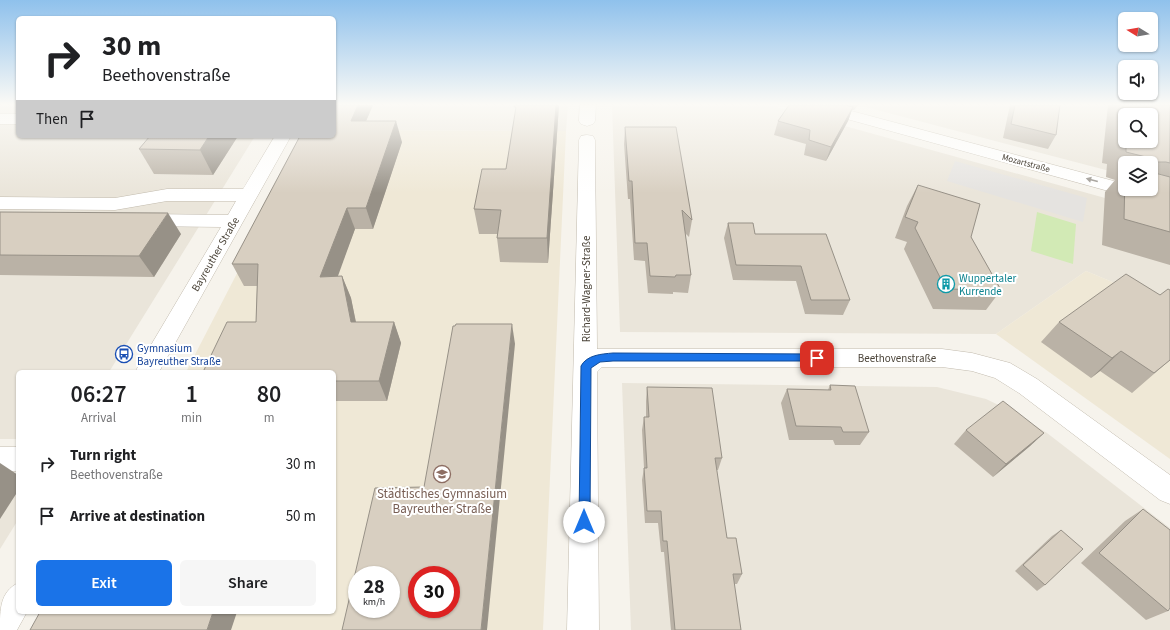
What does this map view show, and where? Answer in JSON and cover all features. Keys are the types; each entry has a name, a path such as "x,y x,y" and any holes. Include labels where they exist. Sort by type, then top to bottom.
{"street":[{"name":"Richard-Wagner-Straße","path":"583,630 587,134"},
{"name":"Mozartstraße","path":"921,134 1170,202"},
{"name":"Bayreuther Straße","path":"148,370 282,138"},
{"path":"0,203 115,204 167,195 250,195"},
{"path":"0,218 234,221"},
{"name":"Beethovenstraße","path":"586,366 597,358 613,357 942,358 972,362 1002,370 1028,386 1170,491"},
{"path":"0,459 16,459"},
{"path":"0,630 16,602"}],"shaded area":[{"path":"0,134 16,134 16,138 254,138 110,370 16,370 16,439 0,439"},
{"name":"Städtisches Gymnasium Bayreuther Straße","path":"336,134 566,134 543,630 52,630 61,614 336,614 336,370 187,370 307,138 336,138"},
{"path":"613,134 875,134 1170,216 1170,306 1086,271 996,334 620,332"},
{"path":"970,134 1118,134 1118,148 1156,148 1153,156 1118,156 1118,173"},
{"path":"955,161 1087,198 1083,222 947,181"},
{"path":"1086,271 1170,306 1170,459 996,334"},
{"path":"622,383 937,387 986,399 1013,412 1047,433 1170,528 1170,630 631,630"},
{"path":"0,479 16,479 16,523 0,549"}],"green space":[{"path":"1037,212 1076,224 1073,264 1031,251"}],"building":[{"path":"336,134 391,134 366,208 347,208 320,277 342,276 351,322 394,322 379,381 336,381 336,370 204,370 227,322 256,322 258,264 232,264 299,138 336,138"},
{"path":"512,134 554,134 547,238 497,238 501,210 474,209 482,169 506,169"},
{"path":"626,134 677,134 692,220 682,210 691,275 676,275 675,277 650,276 647,243 635,243 632,181 629,181"},
{"path":"810,134 838,134 831,147 809,140"},
{"path":"1158,134 1170,134 1170,163 1158,162 1158,156 1142,156 1126,152 1126,148 1158,148"},
{"path":"148,138 208,138 200,150 139,149"},
{"path":"1158,174 1170,177 1170,232 1124,219 1125,196 1158,196"},
{"path":"918,185 980,204 971,237 1001,290 946,289 915,228 918,222 905,217"},
{"path":"0,212 168,213 139,256 0,255"},
{"path":"728,223 753,223 755,234 826,234 850,300 811,300 801,266 736,265"},
{"path":"1126,274 1160,295 1168,289 1170,290 1170,360 1154,373 1121,351 1112,358 1059,322"},
{"path":"456,324 512,324 481,630 342,630 348,604 348,618 400,618 400,566 357,566 375,488 424,487 453,326"},
{"path":"830,385 855,386 869,432 843,432 841,427 796,426 787,389 831,390"},
{"path":"647,387 712,388 722,458 715,458 727,538 736,538 742,574 733,574 741,630 675,630 667,541 663,541 661,511 647,511 644,468 647,468 644,417 649,417"},
{"path":"1003,401 1044,433 1006,464 966,430"},
{"path":"1143,509 1170,530 1170,608 1168,611 1099,553"},
{"path":"1061,530 1083,549 1045,585 1023,565"},
{"path":"39,614 212,614 207,630 30,630"}],"place":[{"name":"Wuppertaler Kurrende","path":"946,284"},
{"name":"Gymnasium Bayreuther Straße","path":"124,354"},
{"name":"Städtisches Gymnasium Bayreuther Straße","path":"442,474"}],"route":[{"path":"584,522 586,366 597,358 817,358"}]}
